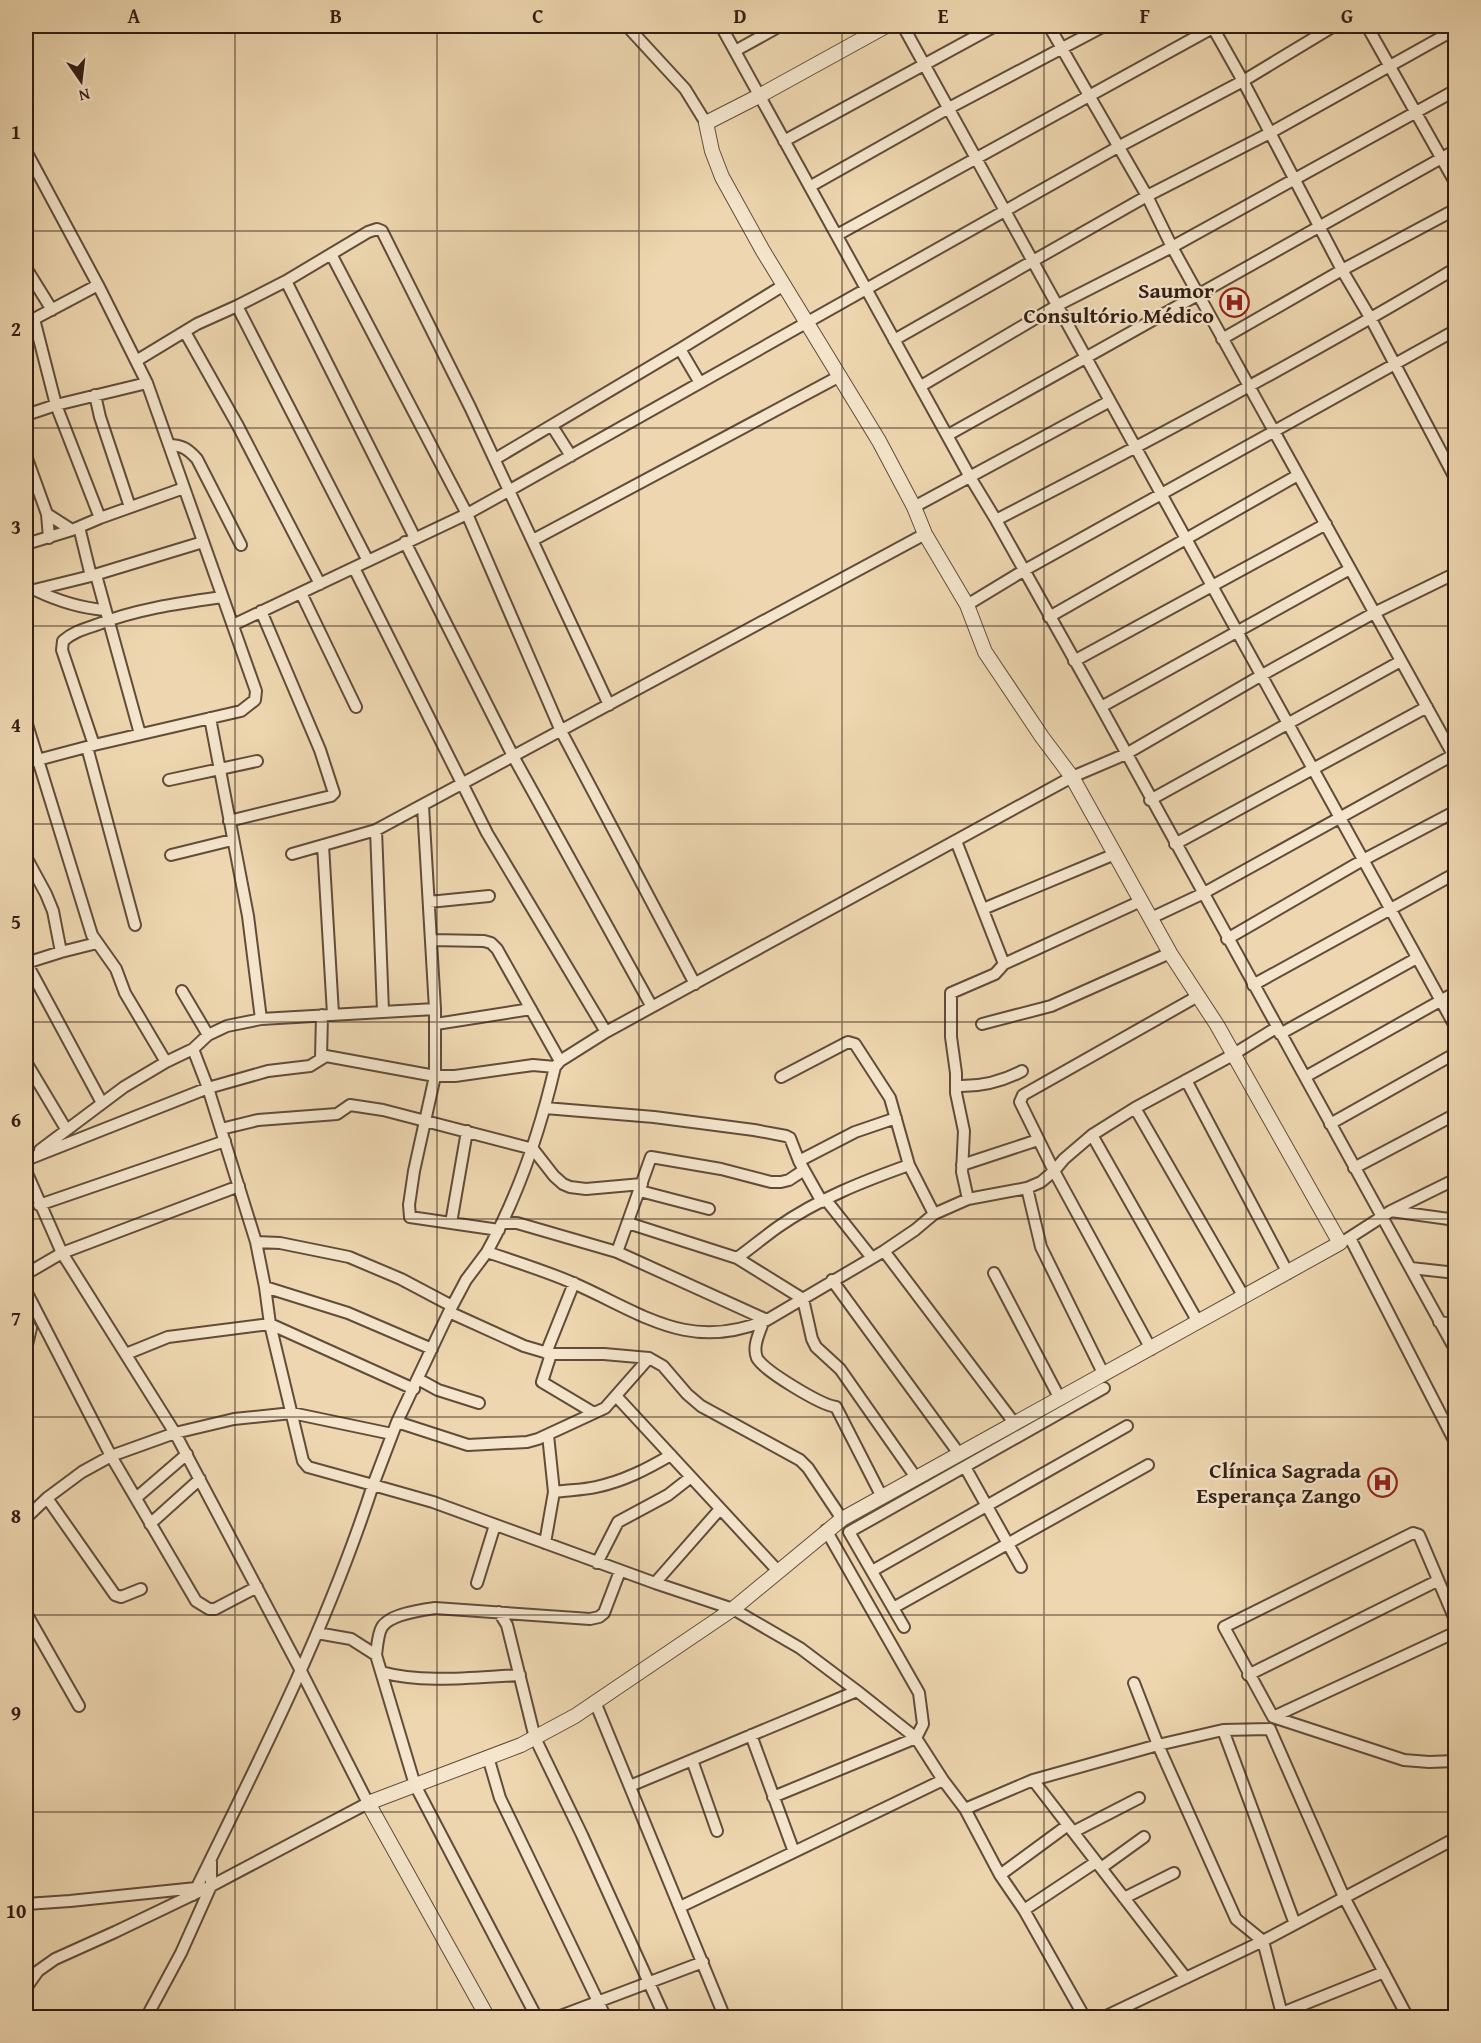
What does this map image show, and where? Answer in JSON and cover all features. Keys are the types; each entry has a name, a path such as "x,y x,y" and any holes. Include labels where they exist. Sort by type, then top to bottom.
{"street":[{"path":"627,26 685,89 706,123 712,151 722,177 838,377 879,441 914,507 925,534 967,605 985,652 1072,777 1170,953 1234,1054 1345,1241 1455,1444"},
{"path":"721,26 970,477 1101,707 1353,1168 1387,1215 1411,1268 1455,1351"},
{"path":"735,51 780,26"},
{"path":"706,123 886,26"},
{"path":"903,26 1455,1028"},
{"path":"784,141 995,26"},
{"path":"1049,26 1147,196 1172,248 1454,757 1339,816 1202,894 1151,918"},
{"path":"811,186 949,108 1104,26"},
{"path":"837,235 1214,26 1455,480"},
{"path":"232,625 467,514 1118,147 1243,81 1334,26"},
{"path":"1367,26 1455,184"},
{"path":"894,340 1147,196 1270,133 1455,28"},
{"path":"921,386 1058,305 1172,248 1455,90"},
{"path":"948,435 1455,150"},
{"path":"26,152 98,285 147,383 256,692 255,700 241,711 31,762"},
{"path":"1222,339 1455,209"},
{"path":"136,361 204,321 286,281 368,232 377,229 382,231 510,490 609,705"},
{"path":"331,254 467,514 561,731 695,984"},
{"path":"26,268 52,310"},
{"path":"996,520 1136,448 1371,319 1455,268"},
{"path":"286,281 513,756 652,1007"},
{"path":"98,285 52,310 30,318 56,405 100,518"},
{"path":"495,459 784,285"},
{"path":"237,306 368,561"},
{"path":"967,605 1023,570 1455,330"},
{"path":"185,332 238,426 320,584"},
{"path":"680,349 700,383"},
{"path":"533,540 838,377"},
{"path":"26,415 56,405 147,383"},
{"path":"95,395 130,507"},
{"path":"914,507 1110,401"},
{"path":"552,426 571,456"},
{"path":"169,445 181,445 197,459 241,545"},
{"path":"26,456 47,514 49,538"},
{"path":"1049,617 1298,475"},
{"path":"26,544 49,538 184,488"},
{"path":"47,514 75,528 94,576 140,734"},
{"path":"1074,661 1326,524"},
{"path":"292,854 376,831 925,534"},
{"path":"30,591 94,576 203,542"},
{"path":"354,568 488,833 606,1032"},
{"path":"1101,707 1350,569"},
{"path":"28,1160 208,1088 268,1071 310,1066 326,1056 435,1076 465,1075 533,1065 558,1064 606,1032 1072,777 1126,754 1374,613 1455,573"},
{"path":"30,591 106,615"},
{"path":"301,593 356,707"},
{"path":"135,925 116,858 91,746 62,650 63,641 106,615 222,597"},
{"path":"229,821 331,796 334,793 320,750 261,612"},
{"path":"1150,800 1401,661"},
{"path":"1175,844 1427,707"},
{"path":"210,718 248,916 261,1019"},
{"path":"26,721 31,762 92,935 116,969 125,993 166,1062"},
{"path":"170,780 257,761"},
{"path":"423,806 436,1024 435,1076 424,1120 409,1205 410,1217 501,1227 517,1223 617,1252 765,1321"},
{"path":"1227,939 1364,860 1455,811"},
{"path":"376,831 383,1011"},
{"path":"171,855 232,840"},
{"path":"956,841 1004,964"},
{"path":"321,1058 327,1015 323,846"},
{"path":"983,909 1115,854"},
{"path":"26,857 53,910 61,952"},
{"path":"1253,985 1455,873"},
{"path":"429,902 489,896"},
{"path":"968,1198 962,1165 964,1131 956,1094 951,1037 951,993 995,974 1004,964 1141,901"},
{"path":"195,1891 301,1671 355,1542 373,1485 397,1422 466,1280 487,1252 501,1227 533,1149 558,1064 531,1009 503,959 491,943 432,940"},
{"path":"97,943 26,962 102,1103"},
{"path":"982,1024 1066,1000 1170,953"},
{"path":"487,1252 574,1283 626,1309 675,1327 702,1334 725,1333 747,1328 765,1321 884,1251 934,1214 968,1198 1027,1188 1041,1182 1092,1135 1135,1108 1417,958"},
{"path":"182,991 208,1035"},
{"path":"1305,1077 1455,992"},
{"path":"1151,1349 1054,1171 1020,1102 1023,1095 1198,996"},
{"path":"28,1160 124,1087 193,1049 208,1035 227,1026 261,1019 435,1009"},
{"path":"436,1024 531,1009"},
{"path":"782,1077 852,1042 890,1098 909,1165 934,1214"},
{"path":"193,1049 208,1088 255,1242 270,1324 300,1454 308,1467 433,1502 597,1563 733,1609 800,1648 916,1737 965,1809 1000,1875 1024,1910 1085,2018"},
{"path":"1330,1124 1455,1053"},
{"path":"26,1062 66,1129"},
{"path":"956,1086 1004,1080 1022,1071"},
{"path":"1186,1080 1288,1273"},
{"path":"221,1129 258,1120 337,1114 350,1105 383,1110 533,1149 554,1176 562,1184 570,1187 586,1189 641,1187 710,1209"},
{"path":"545,1108 654,1117 777,1134 790,1138 801,1166 824,1201 872,1258"},
{"path":"1135,1108 1244,1297"},
{"path":"1353,1168 1455,1114"},
{"path":"617,1252 651,1157 721,1169 771,1182 781,1182 789,1179 801,1166 855,1132 896,1118"},
{"path":"451,1223 467,1131"},
{"path":"1092,1135 1198,1322"},
{"path":"962,1165 1038,1140"},
{"path":"39,1205 225,1141"},
{"path":"737,1258 779,1226 824,1201 865,1181 909,1165"},
{"path":"26,1171 62,1253 176,1433 368,1803 488,2018"},
{"path":"904,1628 849,1532 963,1461 1104,1382 1151,1349 1455,1179"},
{"path":"26,1274 62,1253 239,1186"},
{"path":"1027,1188 1041,1247 1104,1382"},
{"path":"1387,1215 1455,1220"},
{"path":"628,1223 737,1258 803,1299 812,1340 816,1347 840,1369 917,1479"},
{"path":"255,1242 280,1243 349,1257 401,1279 451,1309 524,1346 549,1353 649,1358 663,1366 687,1394 701,1406 800,1460 808,1468 842,1519"},
{"path":"884,1251 1015,1424"},
{"path":"1411,1268 1455,1273"},
{"path":"994,1273 1060,1399"},
{"path":"832,1280 963,1461 1022,1567"},
{"path":"574,1283 549,1353 542,1382 594,1413"},
{"path":"265,1287 348,1312 432,1349"},
{"path":"26,1291 111,1456 196,1601 215,1609 257,1587"},
{"path":"765,1321 755,1345 757,1358 771,1371 813,1399 836,1407 882,1497"},
{"path":"26,1349 28,1329 41,1322"},
{"path":"1439,1322 1455,1324"},
{"path":"126,1354 168,1337 270,1324 416,1384 479,1403"},
{"path":"397,1422 468,1445 527,1442 548,1435 608,1405 649,1358"},
{"path":"26,1988 38,1971 55,1959 195,1891 211,1886 368,1803 536,1738 595,1702 733,1609 842,1519 917,1479 963,1461 1015,1424 1060,1399 1104,1382"},
{"path":"616,1396 778,1571"},
{"path":"26,1518 47,1498 82,1472 111,1456 176,1433 234,1419 292,1413 392,1434"},
{"path":"872,1571 1127,1426"},
{"path":"545,1543 554,1492 548,1435"},
{"path":"136,1498 187,1454"},
{"path":"554,1492 611,1483 636,1475 671,1455"},
{"path":"893,1608 1148,1465"},
{"path":"597,1563 618,1522 668,1495 691,1477"},
{"path":"150,1524 200,1479"},
{"path":"47,1498 115,1595 121,1597 141,1589"},
{"path":"655,1583 720,1509"},
{"path":"477,1583 495,1525"},
{"path":"773,1797 916,1737 923,1724 919,1693 826,1530"},
{"path":"1455,1622 1419,1535 1410,1533 1225,1626 1224,1629 1273,1717 1404,1760 1455,1761"},
{"path":"537,2018 415,1785 376,1654 381,1627 390,1619 415,1611 435,1608 590,1619 599,1617 604,1613 620,1571"},
{"path":"1248,1675 1437,1581"},
{"path":"26,1612 79,1706"},
{"path":"499,1612 507,1625 536,1738 665,2018"},
{"path":"1273,1717 1455,1632"},
{"path":"317,1633 351,1639 376,1654"},
{"path":"381,1672 397,1676 428,1678 520,1676"},
{"path":"1134,1683 1158,1745 1236,1919 1263,1941 1282,2015 1384,1972"},
{"path":"630,1786 857,1691"},
{"path":"595,1702 725,2018"},
{"path":"965,1809 1033,1780 1158,1745 1223,1730 1270,1729 1344,1897 1408,2017"},
{"path":"1223,1730 1295,1924"},
{"path":"751,1735 794,1852"},
{"path":"488,1757 500,1798 606,2018"},
{"path":"692,1760 717,1831"},
{"path":"680,1907 944,1780"},
{"path":"1033,1780 1186,1978"},
{"path":"1000,1875 1070,1828 1139,1798"},
{"path":"1024,1910 1144,1837"},
{"path":"1102,2018 1263,1941 1455,1838"},
{"path":"146,2018 181,1953 211,1886 211,1858"},
{"path":"1124,1898 1174,1873"},
{"path":"26,1904 195,1891"},
{"path":"555,2018 702,1962"}],"place":[{"name":"Saumor Consultório Médico","path":"1235,303"},
{"name":"Clínica Sagrada Esperança Zango","path":"1382,1483"}]}
